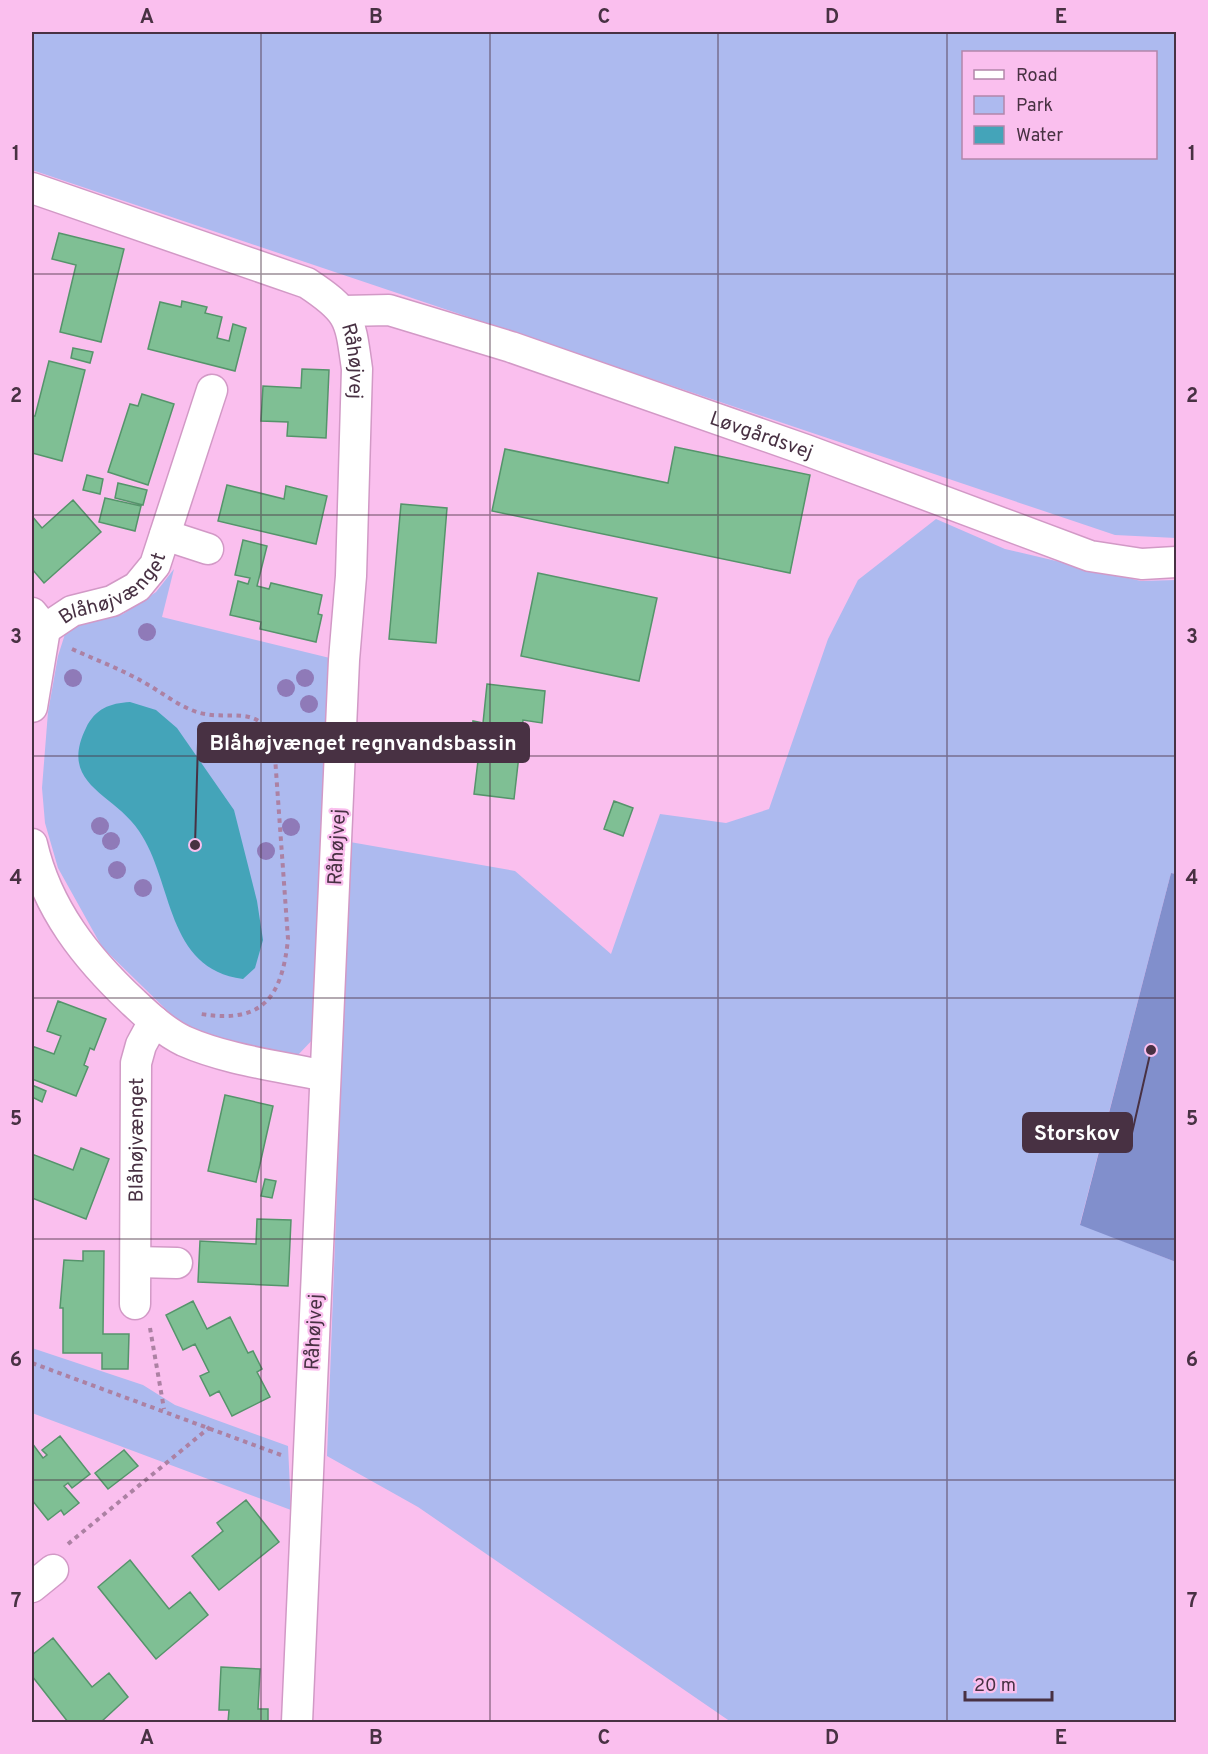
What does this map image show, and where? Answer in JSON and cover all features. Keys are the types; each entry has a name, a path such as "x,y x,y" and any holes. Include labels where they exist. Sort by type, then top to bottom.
{"street":[{"name":"Råhøjvej","path":"32,188 308,283 344,311 353,338 357,369 351,576 344,660 297,1722"},
{"name":"Løvgårdsvej","path":"344,311 389,310 511,347 806,450 1090,556 1142,564 1176,562"},
{"name":"Blåhøjvænget","path":"32,707 38,621 112,600 137,587 155,565 212,390"},
{"name":"Blåhøjvænget","path":"165,535 208,549"},
{"path":"32,844 41,906 103,974 154,1021 182,1040 220,1053 325,1076"},
{"name":"Blåhøjvænget","path":"135,1304 136,1063 141,1045 154,1021"},
{"path":"136,1262 177,1263"}],"path":[{"path":"38,621 60,643 143,682 187,708 203,714 250,716 269,729 274,743 288,939 285,970 276,988 260,1007 244,1015 214,1016 170,1008 154,1021"},
{"path":"135,1304 147,1310 164,1410"},
{"path":"32,1363 210,1426 307,1465"},
{"path":"42,1579 61,1550 210,1426"}],"green space":[{"path":"32,32 1176,32 1176,538 1115,535 32,170"},
{"path":"936,519 1005,549 1141,581 1176,580 1176,874 1171,873 1080,1224 1176,1262 1176,1722 731,1722 418,1507 327,1456 350,842 515,871 611,954 660,814 726,823 769,809 828,639 858,580"},
{"path":"174,569 162,617 338,660 316,1036 297,1056 203,1035 182,1025 102,947 58,868 45,823 42,788 48,712 58,656 65,634 76,626 123,614 156,592"},
{"path":"32,1348 143,1385 175,1405 288,1446 291,1510 32,1413"}],"shaded area":[{"path":"1171,873 1176,874 1176,1262 1080,1225"}],"water":[{"path":"130,702 156,710 177,728 234,810 257,901 263,940 255,968 243,979 218,972 199,959 185,941 175,920 159,874 139,831 84,776 79,763 79,747 90,721 104,708"}],"building":[{"path":"59,233 124,249 101,342 60,332 76,265 52,259"},
{"path":"182,301 207,307 205,313 222,317 217,338 229,341 233,324 246,328 235,371 148,349 160,302 181,307"},
{"path":"73,348 93,352 90,363 71,358"},
{"path":"49,361 85,370 62,461 32,453 32,416 35,416"},
{"path":"302,369 329,370 326,438 287,436 288,422 261,421 263,386 301,388"},
{"path":"142,394 174,404 148,485 108,472 130,404 138,406"},
{"path":"675,447 810,475 790,573 492,511 505,449 668,483"},
{"path":"87,475 103,479 100,494 83,490"},
{"path":"118,483 147,490 143,505 115,498"},
{"path":"227,485 284,499 286,486 327,496 316,544 218,521"},
{"path":"105,498 141,506 135,531 99,522"},
{"path":"73,500 101,532 44,583 32,569 32,516 42,528"},
{"path":"401,504 447,508 436,643 389,639"},
{"path":"243,540 267,546 257,586 269,589 271,583 322,595 318,614 322,615 316,642 260,629 261,622 230,615 238,581 248,584 250,578 235,575"},
{"path":"538,573 657,598 639,681 521,656"},
{"path":"487,684 545,691 542,723 523,720 514,799 474,794 480,744 471,743 473,721 483,723"},
{"path":"614,801 633,808 623,836 604,829"},
{"path":"58,1001 106,1019 94,1050 90,1048 84,1065 88,1067 76,1096 32,1079 32,1046 54,1054 61,1036 47,1031"},
{"path":"32,1085 46,1091 42,1102 32,1097"},
{"path":"225,1095 273,1106 256,1182 208,1171"},
{"path":"81,1148 109,1159 86,1219 32,1198 32,1154 73,1170"},
{"path":"265,1179 276,1181 272,1198 261,1196"},
{"path":"257,1219 291,1220 288,1286 198,1282 200,1241 256,1244"},
{"path":"83,1251 104,1251 103,1334 129,1334 128,1369 102,1369 102,1353 63,1353 63,1308 60,1308 64,1260 83,1261"},
{"path":"193,1301 207,1329 230,1317 248,1353 253,1351 262,1369 257,1372 270,1397 232,1416 219,1391 210,1396 200,1376 209,1372 195,1344 183,1350 166,1315"},
{"path":"60,1436 90,1474 72,1488 68,1483 64,1486 79,1503 64,1515 61,1510 48,1520 32,1500 32,1443 43,1458 47,1455 42,1450"},
{"path":"124,1450 138,1466 108,1489 95,1473"},
{"path":"246,1500 279,1542 219,1590 192,1556 223,1531 217,1523"},
{"path":"130,1560 169,1609 190,1592 208,1615 156,1659 98,1587"},
{"path":"53,1638 92,1687 109,1673 128,1697 101,1722 68,1722 32,1676 32,1655"},
{"path":"221,1667 260,1669 258,1709 268,1709 268,1722 228,1722 229,1710 219,1710"}],"place":[{"name":"Blåhøjvænget regnvandsbassin","path":"195,845"},
{"name":"Storskov","path":"1151,1050"}]}
